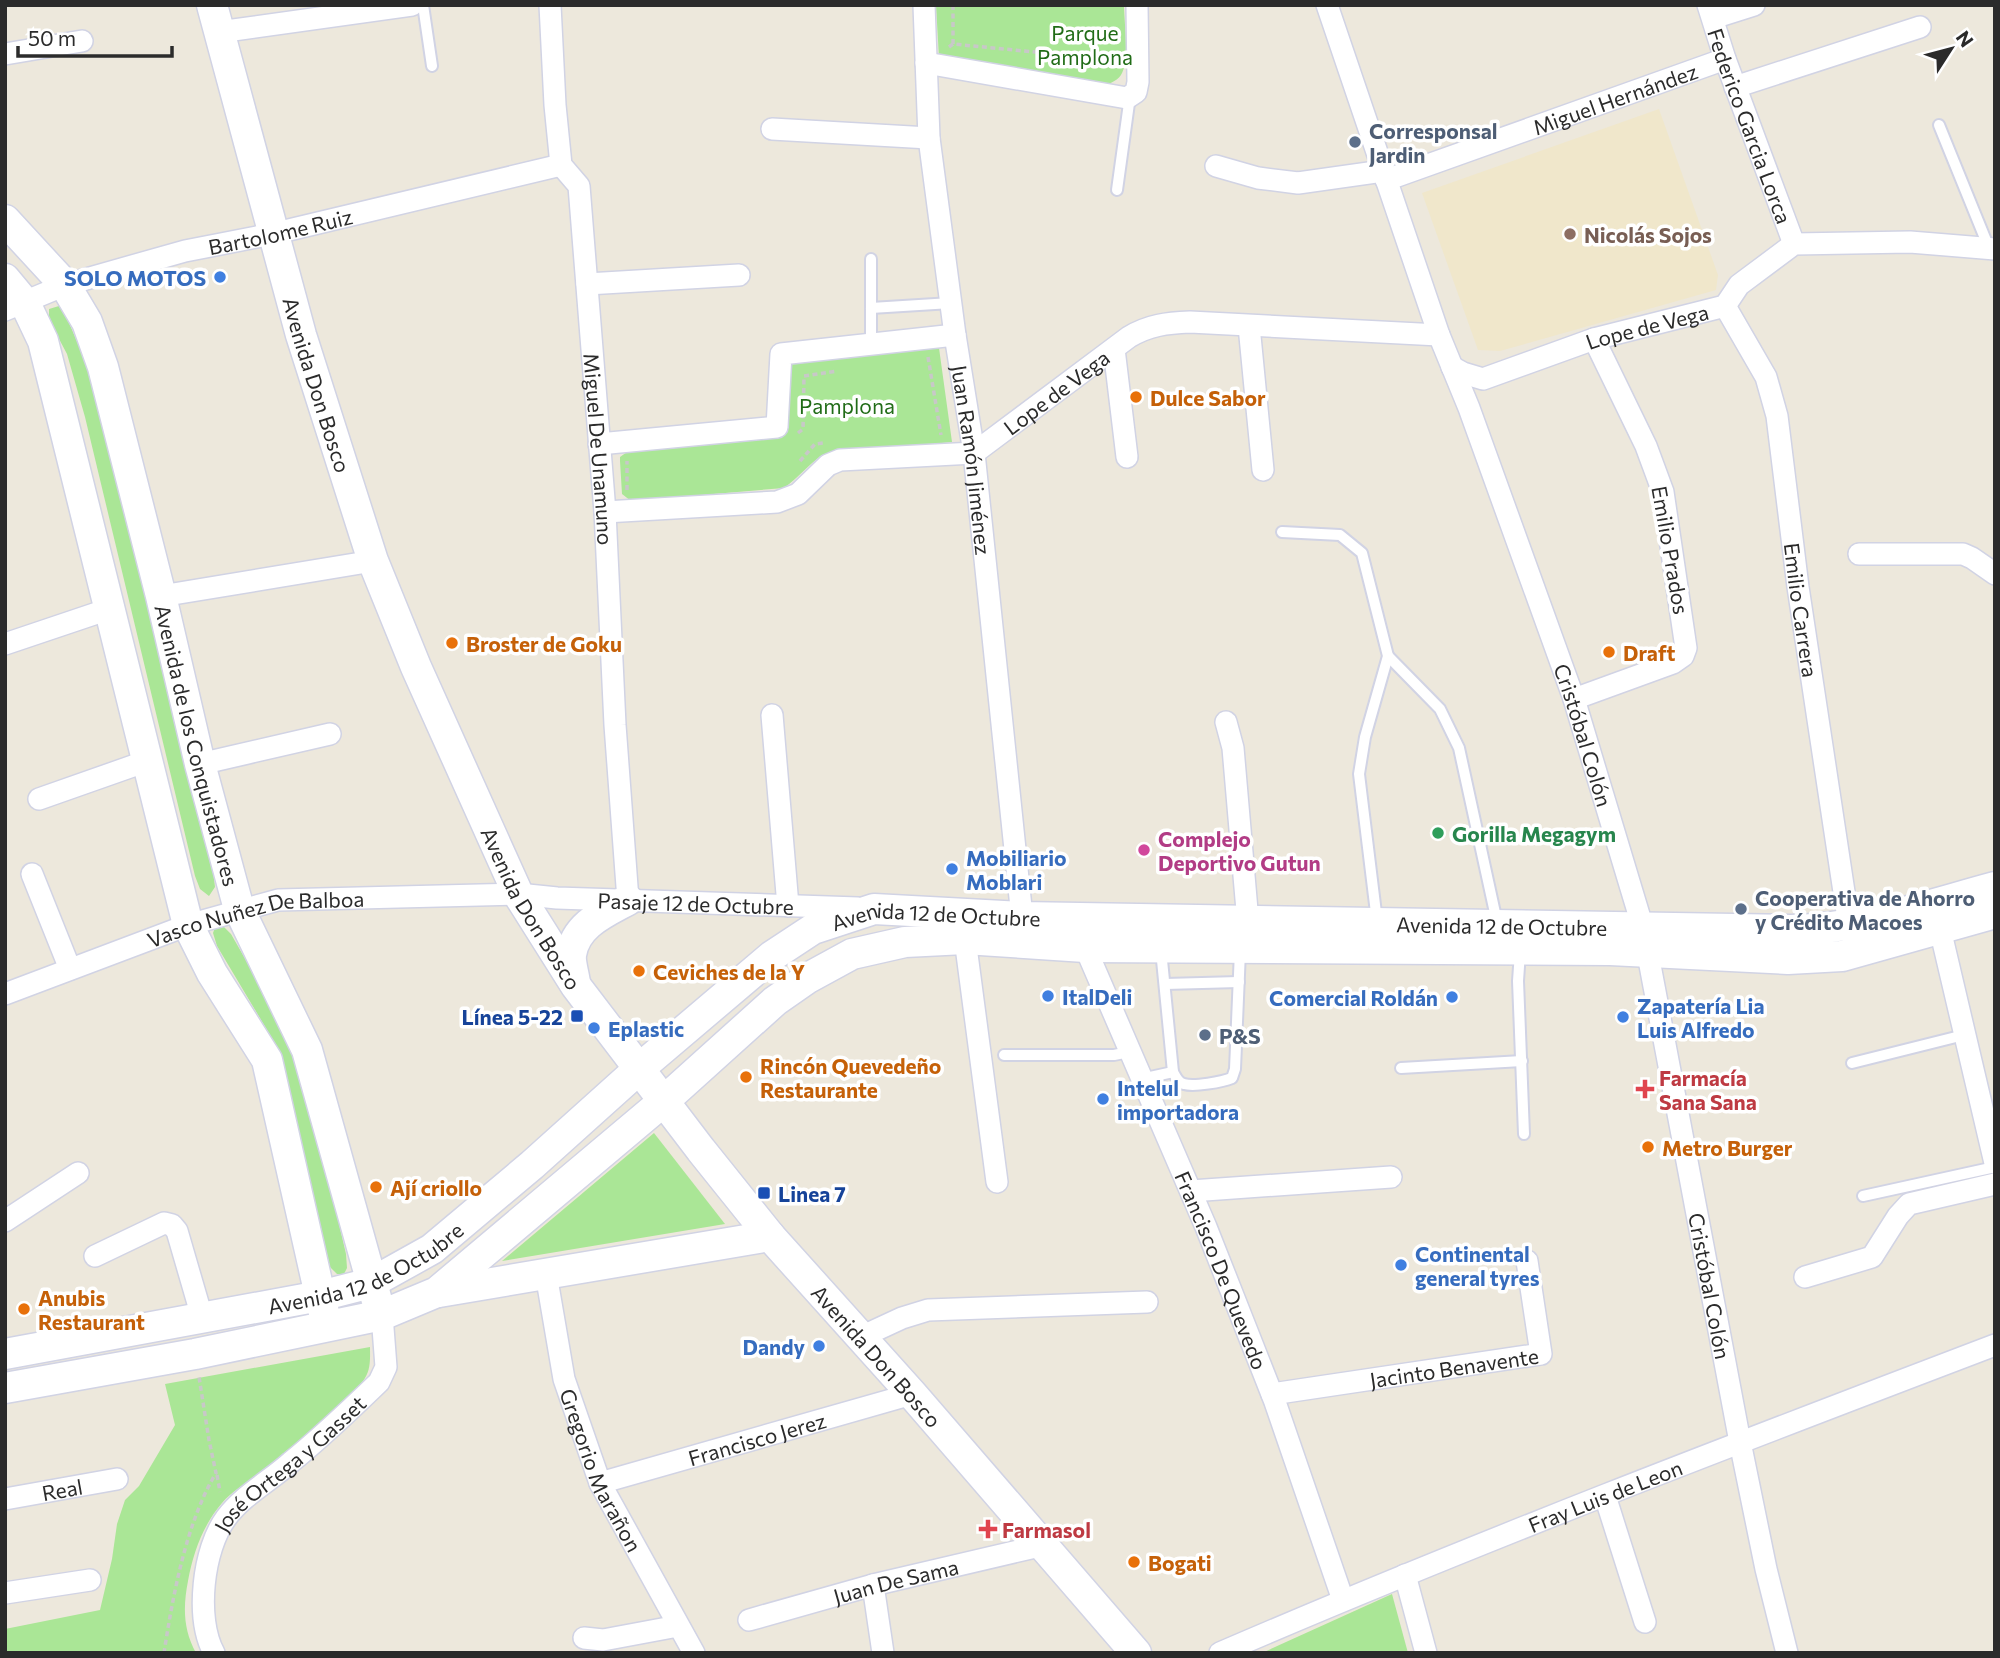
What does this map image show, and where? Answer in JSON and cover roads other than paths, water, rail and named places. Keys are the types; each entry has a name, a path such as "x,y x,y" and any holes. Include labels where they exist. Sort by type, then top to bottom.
{"main road":[{"name":"Avenida Don Bosco","path":"215,18 301,335 373,561 416,667 518,894 576,986 770,1236 912,1394 1136,1653"},
{"name":"Avenida de los Conquistadores","path":"5,220 65,285 87,322 103,367 200,764 239,909 307,1050 371,1283"},
{"path":"5,279 15,306 43,341 188,925 212,974 267,1060 328,1327"},
{"name":"Avenida 12 de Octubre","path":"5,1354 320,1296 371,1283 432,1249 772,956 813,929 874,909 1081,918 1244,935 1520,949 1820,930 1995,887"},
{"path":"576,986 570,957 577,936 591,920 628,900"},
{"name":"Avenida 12 de Octubre","path":"5,1388 195,1354 382,1315 437,1292 664,1100 775,1001 808,978 852,954 905,942 964,939 1084,947 1161,947 1244,935 1378,924 1497,925 1645,940 1788,959 1842,956 1995,914"},
{"path":"437,1292 770,1236"},
{"name":"José Ortega y Gasset","path":"371,1283 382,1315"}],"street":[{"path":"215,18 412,5"},
{"name":"Miguel De Unamuno","path":"550,5 561,165 579,186 605,512 615,725 628,900"},
{"name":"Juan Ramón Jiménez","path":"924,5 929,138 955,335 974,453 1021,917"},
{"path":"926,63 1124,98 1136,92 1138,82 1137,5"},
{"name":"Cristóbal Colón","path":"1327,5 1439,335 1574,699 1645,940 1740,1442 1766,1569 1787,1653"},
{"path":"1710,12 1754,5"},
{"name":"Federico Garcia Lorca","path":"1710,12 1794,244"},
{"path":"1735,87 1920,27"},
{"path":"5,54 82,41"},
{"name":"Miguel Hernández","path":"1216,166 1258,178 1298,183 1385,176 1725,59"},
{"path":"772,128 929,138"},
{"name":"Bartolome Ruiz","path":"15,306 65,285 185,251 272,234 561,165"},
{"path":"1794,244 1899,241 1992,249"},
{"name":"Lope de Vega","path":"1452,367 1483,379 1594,339 1725,306 1739,285 1794,244"},
{"path":"587,284 739,275"},
{"name":"Emilio Carrera","path":"1725,306 1766,377 1777,416 1798,587 1849,925"},
{"name":"Lope de Vega","path":"974,453 1143,329 1190,322 1439,335"},
{"path":"1249,326 1263,470"},
{"path":"599,444 777,427 781,354 955,335"},
{"name":"Emilio Prados","path":"1574,699 1673,663 1683,656 1686,648 1663,492 1646,446 1594,339"},
{"path":"1114,349 1127,457"},
{"path":"605,512 777,502 798,494 828,465 840,460 974,453"},
{"path":"1859,554 1963,554 1995,574"},
{"path":"161,596 373,561"},
{"path":"5,644 109,609"},
{"path":"772,715 788,906"},
{"path":"1226,722 1233,748 1244,935"},
{"path":"200,764 330,734"},
{"path":"38,799 147,761"},
{"path":"32,874 70,969"},
{"name":"Pasaje 12 de Octubre","path":"518,894 874,909"},
{"name":"Vasco Nuñez De Balboa","path":"5,995 188,925 278,900 518,894"},
{"name":"Francisco De Quevedo","path":"1081,918 1084,947 1191,1191 1272,1394 1343,1600"},
{"path":"1940,929 1995,1165"},
{"path":"964,939 997,1182"},
{"path":"5,1220 78,1173"},
{"path":"1191,1191 1391,1177"},
{"path":"1805,1278 1872,1257 1898,1216 1909,1204 1995,1184"},
{"path":"95,1256 164,1223 172,1225 177,1231 202,1317"},
{"name":"Jacinto Benavente","path":"1272,1394 1541,1354 1527,1261"},
{"name":"Gregorio Marañon","path":"546,1274 564,1379 600,1483 694,1653"},
{"path":"861,1338 902,1318 928,1310 1147,1302"},
{"name":"José Ortega y Gasset","path":"214,1653 202,1598 210,1555 220,1528 240,1502 292,1462 379,1382 386,1367 382,1315"},
{"name":"Fray Luis de Leon","path":"1220,1653 1405,1575 1740,1442 1995,1345"},
{"name":"Francisco Jerez","path":"600,1483 912,1394"},
{"name":"Real","path":"5,1500 117,1479"},
{"path":"1605,1496 1645,1622"},
{"name":"Juan De Sama","path":"748,1620 873,1585 1044,1545"},
{"path":"1405,1575 1426,1653"},
{"path":"5,1593 90,1580"},
{"path":"873,1585 883,1653"},
{"path":"584,1638 603,1640 678,1626"}],"lane":[{"path":"423,5 432,66"},
{"path":"1117,190 1130,96"},
{"path":"1939,125 1992,249"},
{"path":"871,259 871,345"},
{"path":"871,308 951,303"},
{"path":"1282,532 1340,535 1362,553 1388,656 1365,737 1359,774 1378,924"},
{"path":"1388,656 1440,709 1459,748 1497,925"},
{"path":"1161,947 1172,1072 1186,1085 1224,1082 1232,1078 1235,1069 1244,935"},
{"path":"1520,949 1518,981 1524,1134"},
{"path":"1165,984 1239,982"},
{"path":"1852,1063 1964,1035"},
{"path":"1004,1055 1114,1055 1129,1052"},
{"path":"1401,1068 1522,1061"},
{"path":"1141,1079 1172,1072"},
{"path":"1863,1196 1995,1165"}],"place":[{"name":"Corresponsal Jardin","path":"1355,142"},
{"name":"Nicolás Sojos","path":"1570,234"},
{"name":"SOLO MOTOS","path":"220,277"},
{"name":"Dulce Sabor","path":"1136,397"},
{"name":"Broster de Goku","path":"452,643"},
{"name":"Draft","path":"1609,652"},
{"name":"Gorilla Megagym","path":"1438,833"},
{"name":"Complejo Deportivo Gutun","path":"1144,850"},
{"name":"Mobiliario Moblari","path":"952,869"},
{"name":"Cooperativa de Ahorro y Crédito Macoes","path":"1741,909"},
{"name":"Ceviches de la Y","path":"639,971"},
{"name":"ItalDeli","path":"1048,996"},
{"name":"Comercial Roldán","path":"1452,997"},
{"name":"Línea 5-22","path":"577,1016"},
{"name":"Zapatería Lia Luis Alfredo","path":"1623,1017"},
{"name":"Eplastic","path":"594,1028"},
{"name":"P&S","path":"1205,1035"},
{"name":"Rincón Quevedeño Restaurante","path":"746,1077"},
{"name":"Farmacía Sana Sana","path":"1645,1089"},
{"name":"Intelul importadora","path":"1103,1099"},
{"name":"Metro Burger","path":"1648,1147"},
{"name":"Ají criollo","path":"376,1187"},
{"name":"Linea 7","path":"764,1193"},
{"name":"Continental general tyres","path":"1401,1265"},
{"name":"Anubis Restaurant","path":"24,1309"},
{"name":"Dandy","path":"819,1346"},
{"name":"Farmasol","path":"988,1529"},
{"name":"Bogati","path":"1134,1562"}],"park label":[{"name":"Parque Pamplona","path":"1085,44"},
{"name":"Pamplona","path":"847,405"}]}
